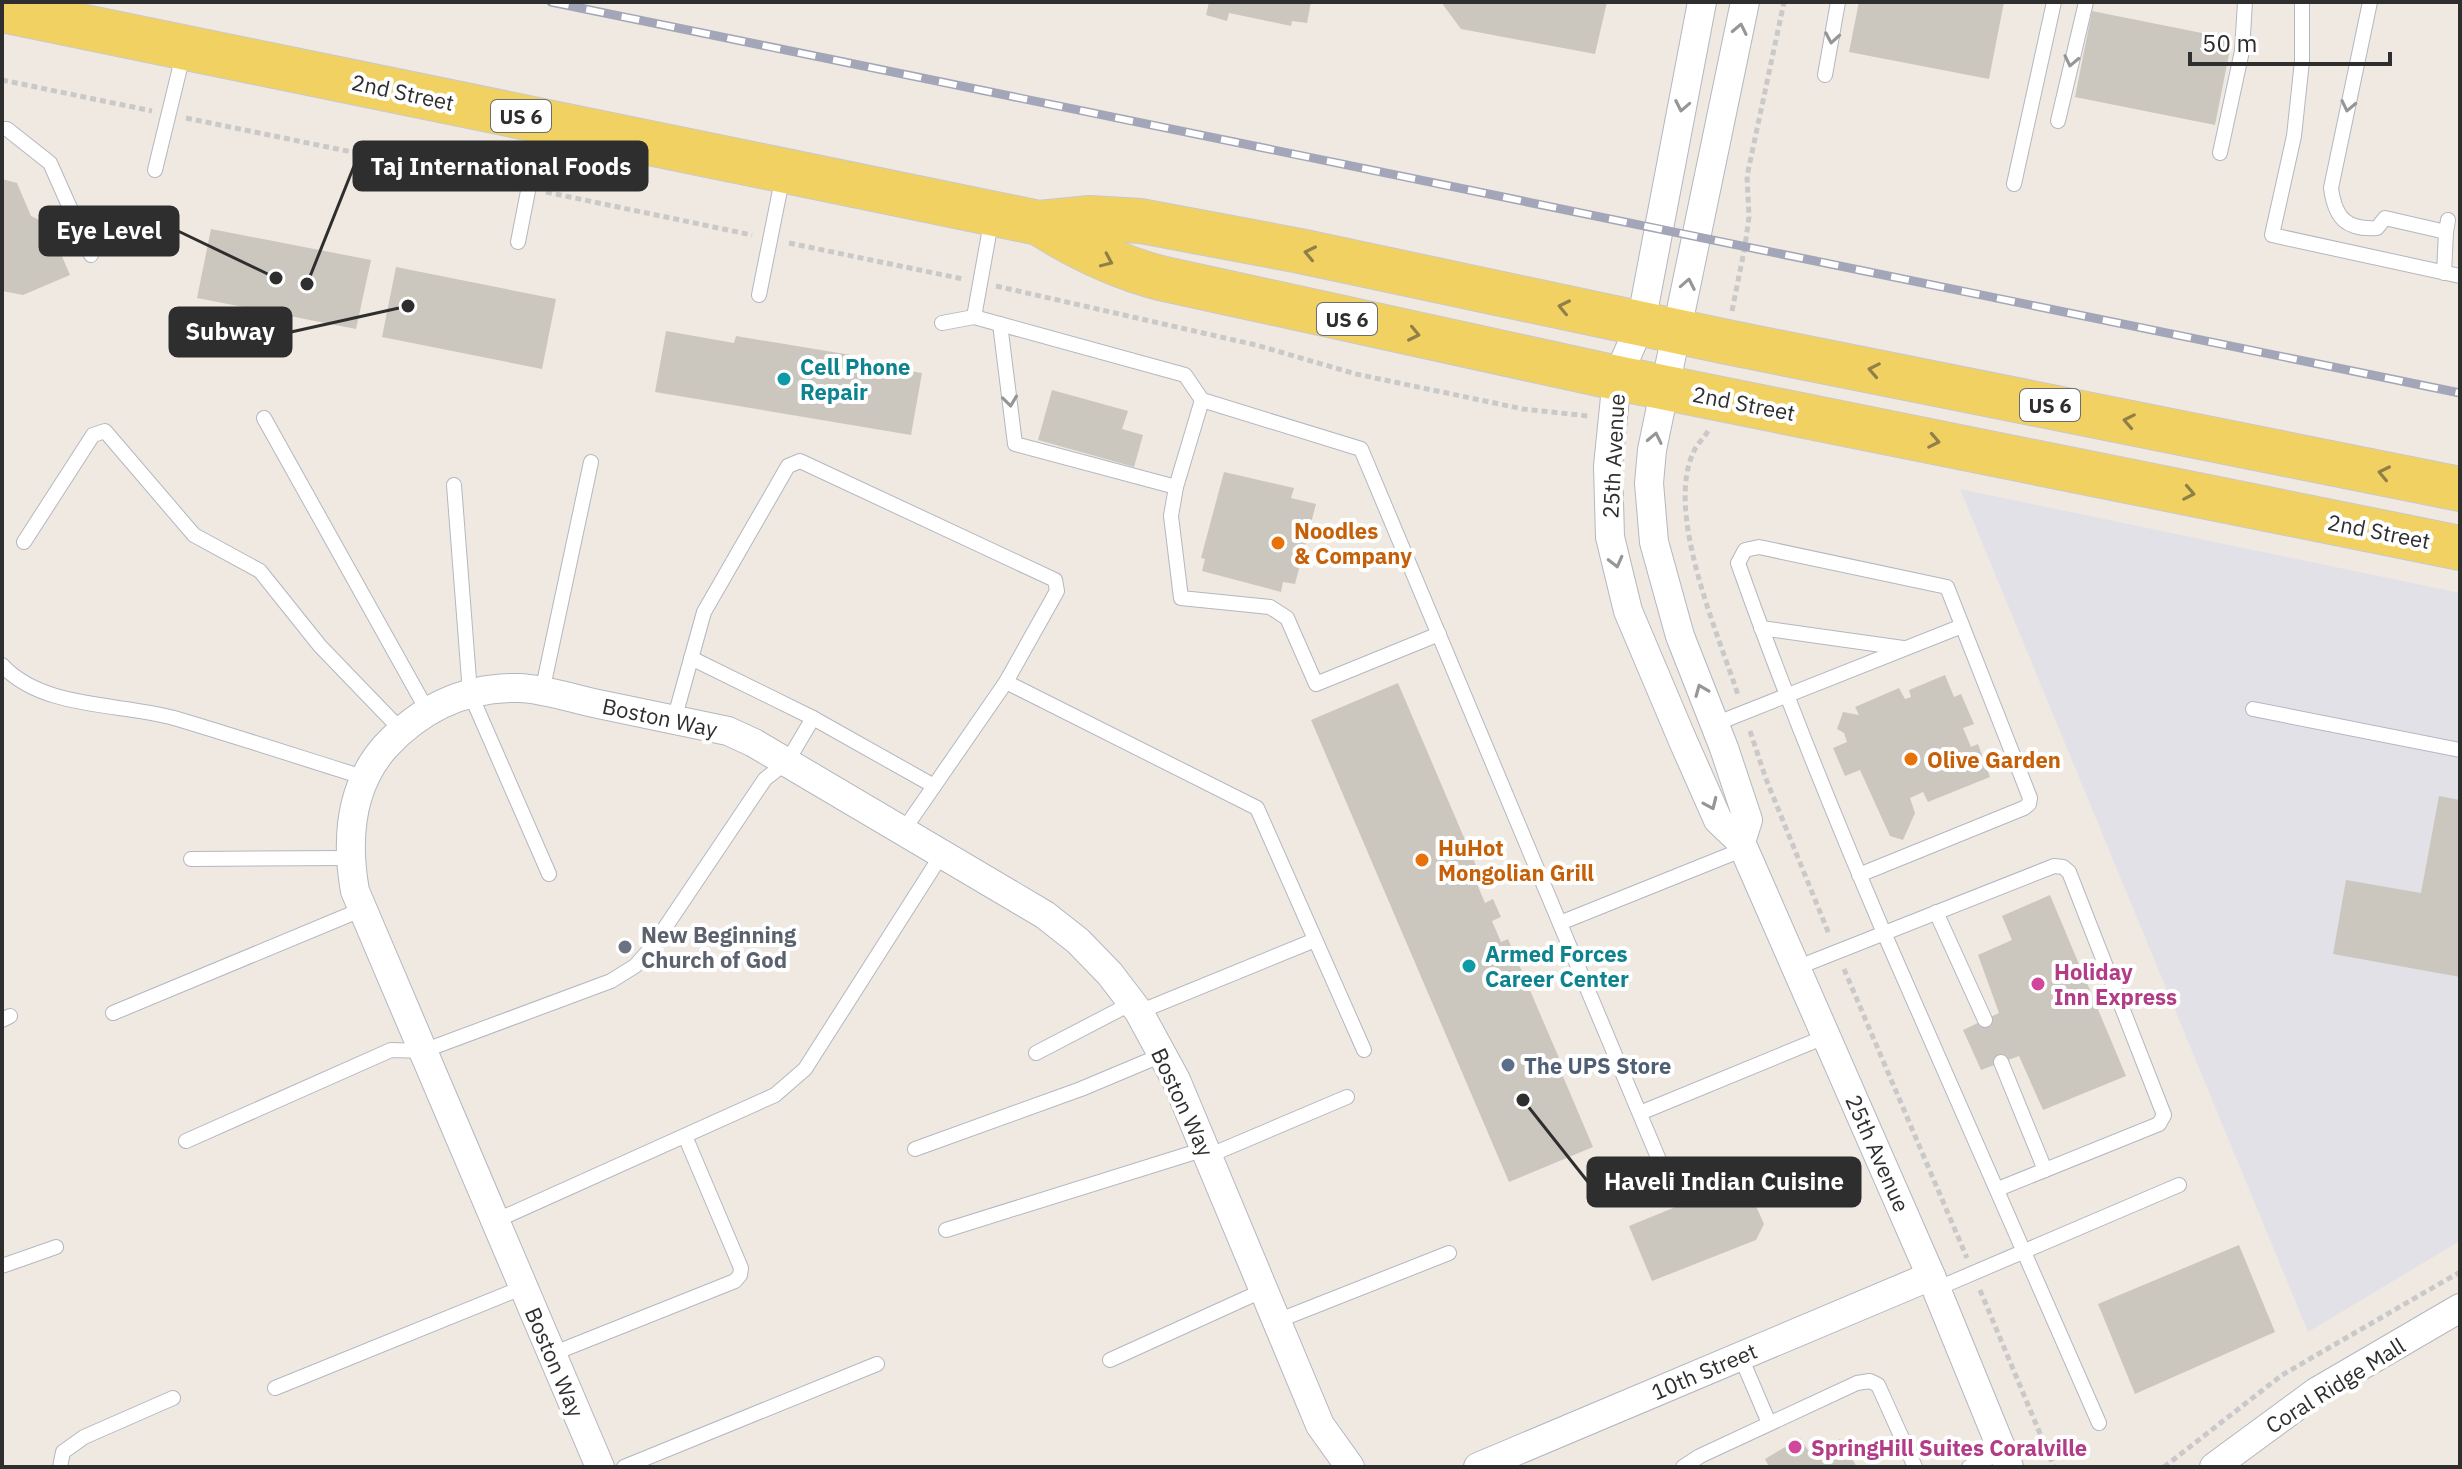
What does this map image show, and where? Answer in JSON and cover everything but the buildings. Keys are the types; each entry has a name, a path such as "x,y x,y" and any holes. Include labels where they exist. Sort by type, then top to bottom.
{"main road":[{"name":"2nd Street","path":"2,10 1039,223 1090,218 1141,221 1300,251 2460,489"},
{"name":"2nd Street","path":"1039,223 1078,248 1121,267 1614,398 2460,548"}],"street":[{"name":"25th Avenue","path":"1702,2 1659,326 1662,406 1649,483 1654,542 1680,636 1748,820 1742,846"},
{"name":"25th Avenue","path":"1745,2 1659,326 1614,398 1608,466 1610,537 1628,611 1718,820 1742,846 1827,1036 1934,1282 2006,1459"},
{"name":"Boston Way","path":"600,1467 355,891 349,858 351,825 358,793 378,756 401,730 427,710 470,693 522,688 728,731 787,762 1056,924 1110,974 1136,1008 1162,1055 1320,1425 1350,1467"},
{"name":"10th Street","path":"1478,1467 1740,1355 1934,1282"},
{"name":"Coral Ridge Mall","path":"2214,1467 2316,1392 2460,1308"}],"lane":[{"path":"1825,75 1838,2"},
{"path":"2014,184 2054,2"},
{"path":"2058,121 2086,2"},
{"path":"2220,153 2242,51 2245,2"},
{"path":"2302,2 2302,61 2294,136 2272,235 2460,276"},
{"path":"2370,2 2331,188 2333,205 2344,221 2360,229 2377,228 2385,218 2447,226 2444,273"},
{"path":"155,170 185,47"},
{"path":"518,242 542,120"},
{"path":"2,129 7,129 50,163 91,255"},
{"path":"759,295 784,170"},
{"path":"974,317 992,213"},
{"path":"942,323 974,317 1185,375 1202,400 1361,449 1662,1167"},
{"path":"1000,324 1015,444 1176,487"},
{"path":"1202,400 1176,487 1171,516 1181,598 1270,607 1287,618 1316,684 1439,634"},
{"path":"264,418 427,710"},
{"path":"24,542 93,435 105,431 194,535 260,571 320,646 401,730"},
{"path":"674,720 704,612 788,466 800,461 1055,580 1057,591 1006,682 903,831"},
{"path":"542,692 591,462"},
{"path":"454,485 470,693 549,874"},
{"path":"1859,875 2029,804 2030,798 1947,587 1759,547 1745,550 1738,563 1785,696 1859,875 1884,933 2099,1423"},
{"path":"1715,724 1962,626"},
{"path":"1761,628 1906,648"},
{"path":"691,658 813,718 934,786"},
{"path":"2,665 14,678 62,698 169,717 366,778"},
{"path":"1006,682 1257,808 1364,1050"},
{"path":"2253,709 2460,750"},
{"path":"186,1141 391,1050 423,1051 611,981 635,966 652,947 765,779 787,762 813,718"},
{"path":"1560,923 1742,846"},
{"path":"495,1221 775,1095 805,1069 942,854"},
{"path":"191,859 349,858"},
{"path":"1796,968 2054,866 2063,867 2069,872 2164,1115 2159,1124 1998,1189"},
{"path":"113,1013 363,909"},
{"path":"1936,912 1985,1020"},
{"path":"1036,1053 1136,1008 1315,940"},
{"path":"1640,1113 1827,1036"},
{"path":"915,1149 1081,1089 1162,1055"},
{"path":"2001,1062 2045,1170"},
{"path":"946,1230 1206,1152 1347,1097"},
{"path":"552,1354 735,1281 740,1275 741,1268 685,1136"},
{"path":"1934,1282 2025,1251 2179,1185"},
{"path":"2,1266 56,1247"},
{"path":"1277,1321 1449,1253"},
{"path":"275,1388 524,1287"},
{"path":"1110,1360 1264,1290"},
{"path":"1740,1355 1769,1423"},
{"path":"624,1467 877,1364"},
{"path":"1683,1467 1769,1423 1857,1383 1870,1381 1878,1385 1915,1467"},
{"path":"60,1467 63,1452 84,1437 173,1398"},
{"path":"1969,1467 2006,1459"}],"path":[{"path":"2,80 981,282 1256,345 1356,374 1523,409 1614,398"},
{"path":"1662,406 1707,434"}],"shaded area":[{"path":"1960,489 2460,593 2460,1241 2308,1332"}],"railway":[{"path":"551,2 2460,393"}],"place":[{"name":"Eye Level","path":"276,278"},
{"name":"Taj International Foods","path":"307,284"},
{"name":"Subway","path":"408,306"},
{"name":"Cell Phone Repair","path":"784,379"},
{"name":"Noodles & Company","path":"1278,543"},
{"name":"Olive Garden","path":"1911,759"},
{"name":"HuHot Mongolian Grill","path":"1422,860"},
{"name":"New Beginning Church of God","path":"625,947"},
{"name":"Armed Forces Career Center","path":"1469,966"},
{"name":"Holiday Inn Express","path":"2038,984"},
{"name":"The UPS Store","path":"1508,1065"},
{"name":"Haveli Indian Cuisine","path":"1523,1100"},
{"name":"SpringHill Suites Coralville","path":"1795,1447"}]}
